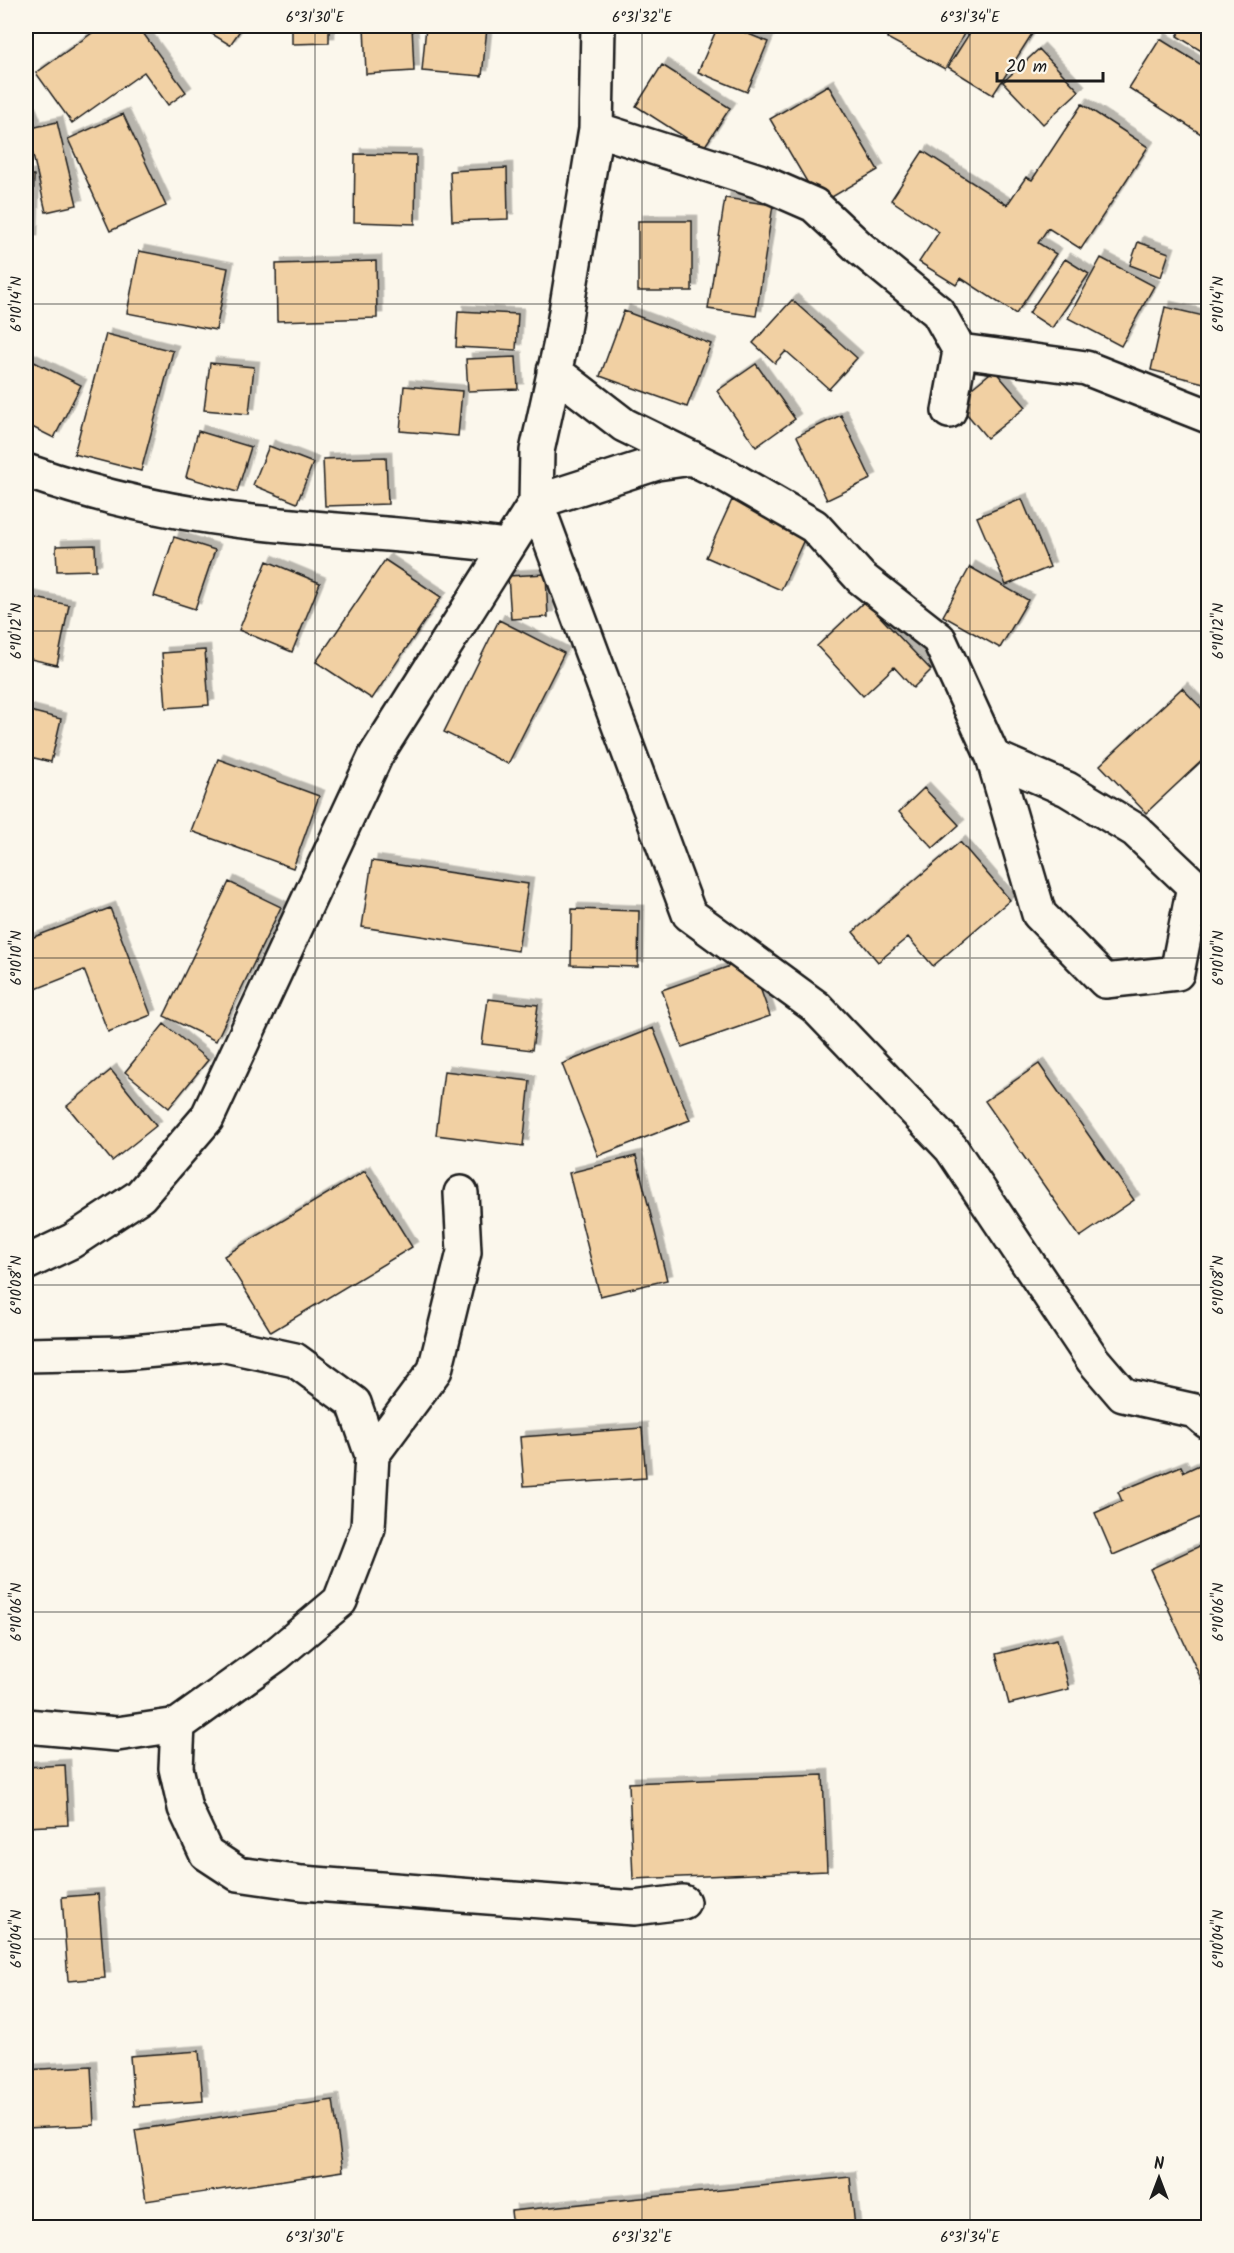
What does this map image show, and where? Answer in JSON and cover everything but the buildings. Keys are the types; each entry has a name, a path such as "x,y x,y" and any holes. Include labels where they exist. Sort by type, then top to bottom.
{"street":[{"path":"598,26 596,129 561,342 537,452 536,502 689,914 816,1007 951,1148 1093,1360 1123,1395 1195,1411 1209,1422"},
{"path":"596,129 759,181 814,205 860,248 938,312 960,351 949,411"},
{"path":"960,351 1086,368 1209,416"},
{"path":"554,371 624,425 692,458 814,526 861,578 939,639 993,757 1039,914 1105,981 1177,973 1201,899 1135,830 1067,789 993,757"},
{"path":"26,1263 72,1241 140,1196 207,1118 376,755 506,546 536,502 657,463 692,458"},
{"path":"26,471 163,508 238,520 506,546"},
{"path":"372,1455 435,1370 464,1252 461,1193"},
{"path":"26,1355 122,1353 221,1344 295,1360 354,1403 372,1455 368,1528 340,1601 278,1654 178,1725 117,1734 26,1726"},
{"path":"178,1725 176,1768 185,1808 206,1852 238,1874 302,1883 634,1908 683,1902"}]}
